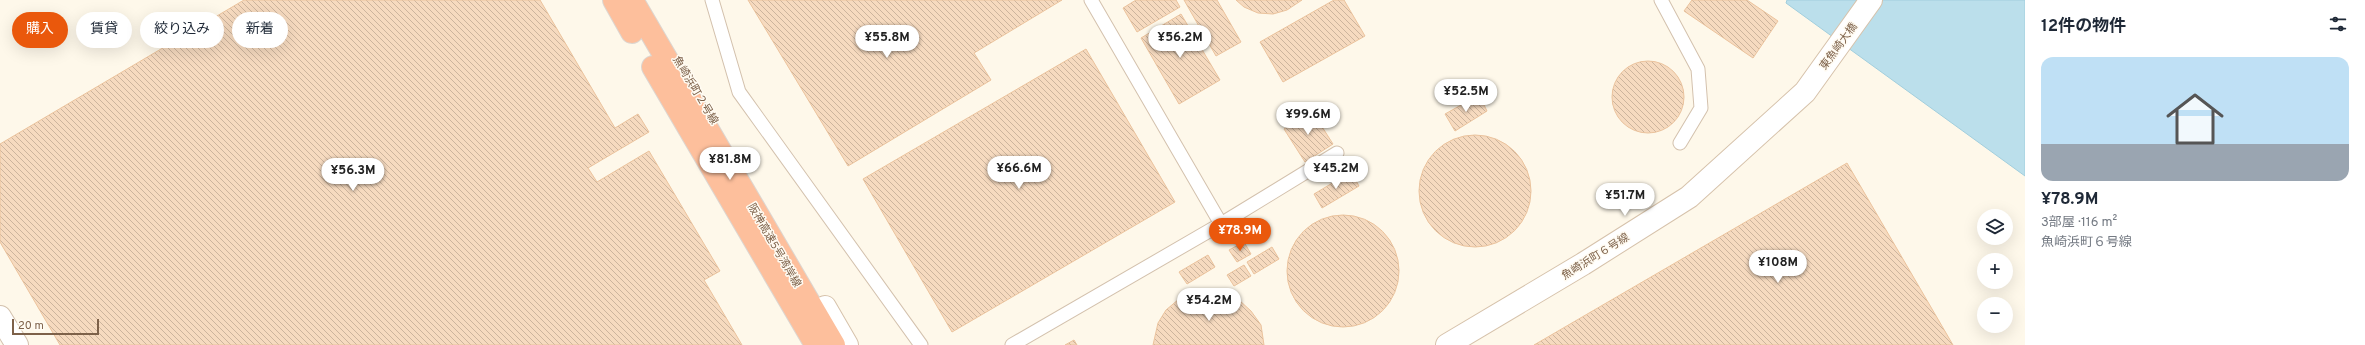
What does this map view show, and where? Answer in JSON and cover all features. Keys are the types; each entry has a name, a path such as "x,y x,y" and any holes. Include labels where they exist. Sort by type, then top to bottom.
{"highway":[{"name":"阪神高速5号湾岸線","path":"614,0 816,345"},
{"name":"阪神高速5号湾岸線","path":"632,0 834,345"}],"street":[{"name":"魚崎浜町２号線","path":"643,0 847,345"},
{"name":"東魚崎大橋","path":"1805,92 1871,0"},
{"name":"魚崎浜町６号線","path":"1447,345 1583,264 1689,197 1805,92"},
{"path":"0,317 17,345"}],"lane":[{"path":"712,0 739,92 921,345"},
{"path":"1091,0 1221,224"},
{"path":"1661,0 1698,69 1701,108 1680,143"},
{"path":"1012,345 1221,224 1337,153"}],"water":[{"path":"1787,0 2025,0 2025,176 1786,3"}],"building":[{"path":"244,0 540,0 615,128 638,114 649,132 588,168 597,182 649,151 720,271 704,280 742,345 60,345 0,242 0,144 163,48 224,48 224,12"},
{"path":"748,0 1062,0 974,53 991,80 848,166"},
{"path":"1136,0 1176,0 1180,7 1137,32 1123,8"},
{"path":"1184,0 1217,0 1241,42 1216,56"},
{"path":"1236,0 1302,0 1287,10 1273,14 1258,13 1244,7"},
{"path":"1334,0 1344,0 1365,36 1283,82 1260,42"},
{"path":"1692,0 1747,0 1778,21 1753,58 1684,11"},
{"path":"1181,14 1220,80 1179,104 1141,38"},
{"path":"1086,49 1175,202 952,332 863,179"},
{"path":"1648,61 1668,67 1678,77 1684,97 1678,117 1668,127 1648,133 1628,127 1618,117 1612,97 1618,77 1628,67"},
{"path":"1479,95 1487,111 1455,131 1445,114"},
{"path":"1312,111 1333,144 1305,162 1284,129"},
{"path":"1475,135 1496,139 1515,151 1527,170 1531,191 1527,212 1515,231 1496,243 1475,247 1454,243 1435,231 1423,212 1419,191 1423,170 1435,151 1454,139"},
{"path":"1847,163 1953,345 1534,345"},
{"path":"1351,172 1359,186 1322,208 1314,194"},
{"path":"1343,215 1364,219 1383,231 1395,250 1399,271 1395,292 1383,311 1364,323 1343,327 1322,323 1303,311 1291,292 1287,271 1291,250 1303,231 1322,219"},
{"path":"1244,242 1251,254 1237,262 1229,250"},
{"path":"1272,247 1279,259 1254,274 1247,262"},
{"path":"1208,255 1215,267 1187,284 1179,272"},
{"path":"1244,265 1251,276 1234,286 1227,275"},
{"path":"1209,291 1225,293 1239,300 1251,311 1261,325 1264,345 1153,345 1158,323 1166,310 1179,299 1193,293"},
{"path":"1074,340 1077,345 1065,345"}]}
